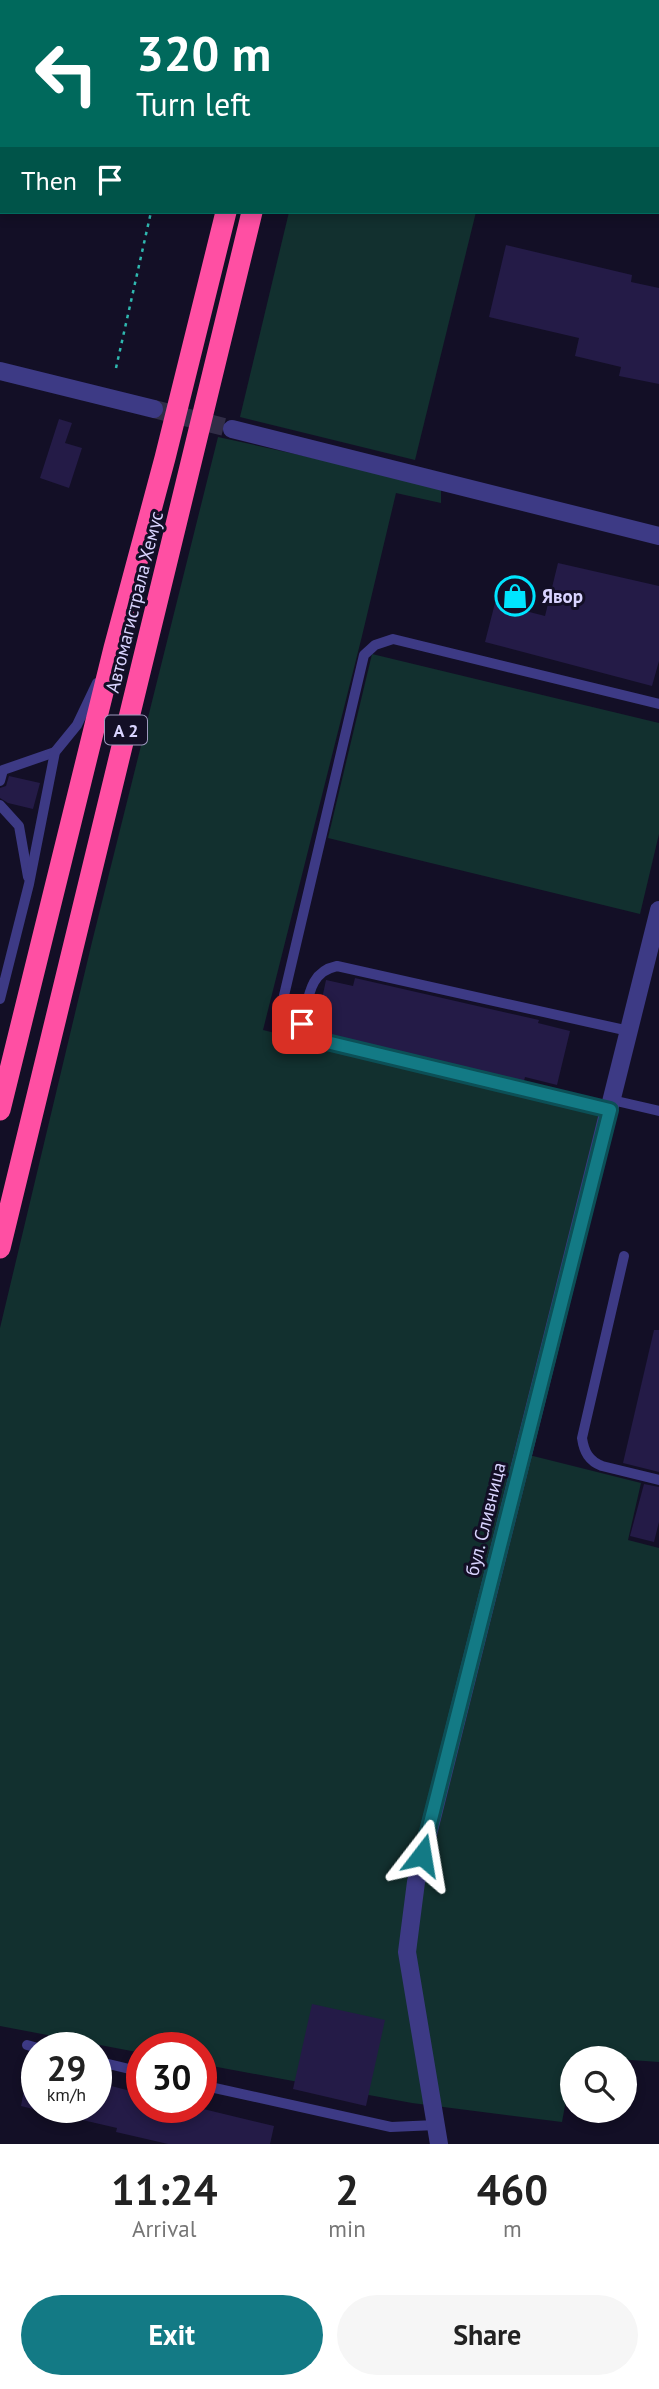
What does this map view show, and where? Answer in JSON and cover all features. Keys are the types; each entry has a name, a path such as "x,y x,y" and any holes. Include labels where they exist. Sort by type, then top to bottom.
{"highway":[{"name":"Автомагистрала Хемус","path":"0,1110 114,648 165,458 226,214"},
{"name":"Автомагистрала Хемус","path":"0,1248 252,214"}],"street":[{"path":"0,371 154,409"},
{"path":"232,429 659,536"},
{"name":"бул. Сливница","path":"439,2144 407,1952 416,1882 659,910"}],"lane":[{"path":"278,1021 364,655 375,645 393,639 659,704"},
{"path":"0,999 29,884 55,752 77,725 114,648"},
{"path":"0,781 3,770 55,752"},
{"path":"0,804 19,827 29,884"},
{"path":"629,1031 337,966 326,968 314,979 302,1024 310,1038 611,1105 659,1111"},
{"path":"624,1256 582,1438 583,1448 593,1463 659,1480"},
{"path":"217,2089 391,2127 436,2125"}],"path":[{"path":"116,368 151,214"}],"green space":[{"path":"289,214 476,214 415,460 240,417"},
{"path":"218,437 441,486 441,503 396,493 263,1030 603,1115 525,1454 641,1483 628,1540 659,1548 659,2062 637,2060 637,2046 560,2046 560,2122 412,2103 217,2067 217,2032 126,2032 126,2050 112,2047 112,2032 32,2032 0,2026 0,1328 92,942"},
{"path":"372,654 659,723 659,834 640,914 328,838"}],"building":[{"path":"506,245 632,275 631,282 659,288 659,384 619,376 621,367 575,356 579,338 489,317"},
{"path":"59,419 72,423 65,443 82,448 69,488 40,478"},
{"path":"558,563 659,586 659,661 652,686 485,642 495,603 545,616"},
{"path":"9,776 40,783 33,809 8,803 0,798 0,788 6,786"},
{"path":"355,978 539,1020 538,1023 570,1031 557,1085 525,1077 524,1081 315,1032 326,980 353,986"},
{"path":"654,1330 659,1330 659,1472 623,1463"},
{"path":"644,1484 659,1487 659,1522 654,1542 630,1536"},
{"path":"312,2004 385,2020 366,2106 293,2089"},
{"path":"112,2086 126,2090 126,2123 217,2123 217,2112 274,2126 270,2144 168,2144 116,2132 117,2128 95,2123 112,2123"}],"tunnel":[{"path":"154,409 232,429"}],"place":[{"name":"Явор","path":"515,596"}],"route":[{"path":"302,1024 310,1038 610,1110 422,1855"}]}
